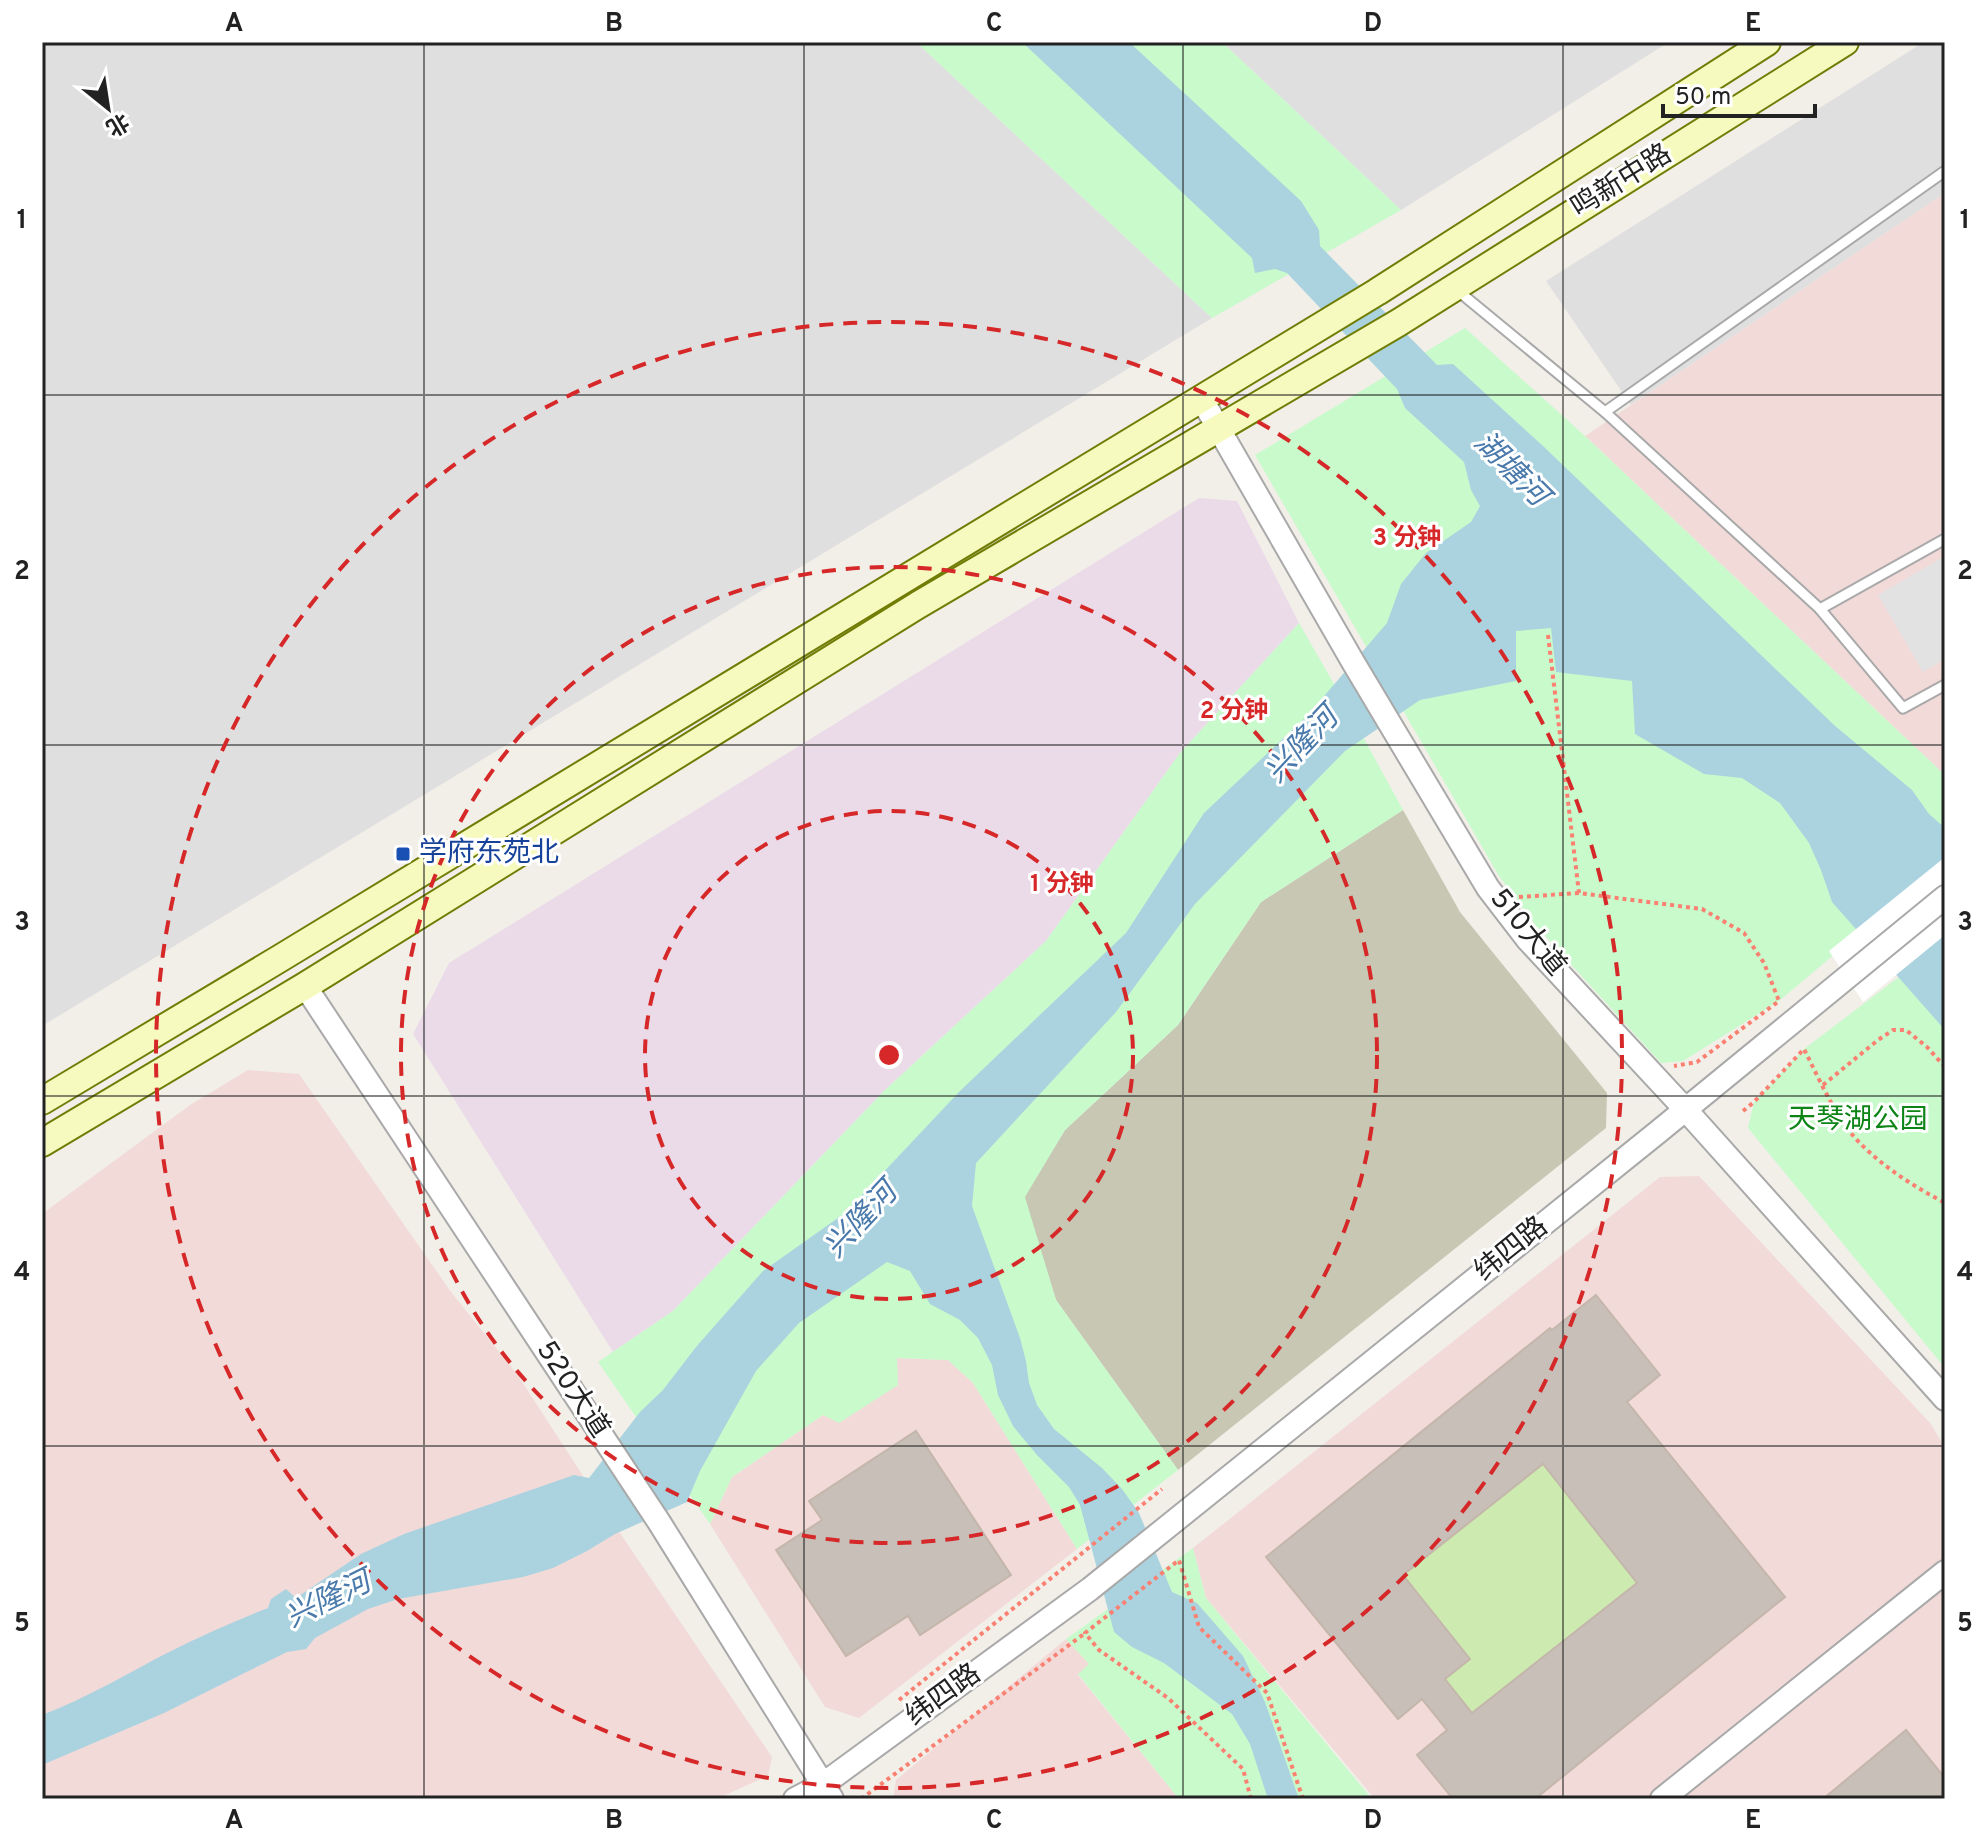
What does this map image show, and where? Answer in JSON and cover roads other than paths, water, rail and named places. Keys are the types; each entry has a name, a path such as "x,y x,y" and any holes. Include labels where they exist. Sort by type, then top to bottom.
{"main road":[{"name":"鸣新中路","path":"42,1101 1325,324 1767,42"},
{"name":"鸣新中路","path":"42,1143 305,986 918,605 1398,323 1845,42"}],"street":[{"name":"510大道","path":"1201,398 1488,888 1528,940 1685,1109 1945,1399"},
{"name":"纬四路","path":"795,1799 827,1792 1090,1589 1945,897"},
{"name":"520大道","path":"305,986 659,1522 827,1792"},
{"path":"1662,1799 1945,1572"}],"lane":[{"path":"1605,412 1945,171"},
{"path":"1454,287 1605,412 1820,609 1903,708 1945,685"},
{"path":"1820,609 1945,539"}],"water":[{"path":"1022,42 1129,42 1301,201 1319,230 1320,246 1437,365 1453,364 1834,725 1912,790 1929,814 1945,828 1945,1030 1832,902 1809,843 1780,803 1742,778 1704,774 1635,734 1632,681 1556,672 1551,628 1516,631 1516,681 1420,700 1345,751 1195,904 1116,1012 976,1163 972,1206 1020,1338 1037,1405 1054,1429 1102,1468 1122,1489 1139,1513 1172,1592 1197,1603 1243,1656 1265,1702 1299,1799 1268,1799 1250,1744 1232,1714 1164,1663 1132,1647 1114,1632 1080,1505 1069,1487 1013,1426 998,1395 992,1365 978,1338 960,1320 930,1304 910,1271 887,1262 799,1323 756,1371 700,1471 687,1502 615,1534 553,1568 523,1577 398,1599 368,1609 315,1638 306,1649 287,1652 164,1713 42,1765 42,1715 195,1639 268,1608 271,1599 286,1589 296,1598 361,1554 404,1534 574,1475 589,1478 640,1412 663,1390 763,1271 845,1213 960,1091 1126,933 1204,813 1306,717 1387,623 1401,584 1426,553 1471,522 1480,506 1471,490 1464,462 1405,408 1397,389 1287,273 1275,269 1255,273 1252,258"}],"place":[{"name":"学府东苑北","path":"403,854"}],"water label":[{"name":"湖塘河","path":"1510,470"},
{"name":"兴隆河","path":"1303,746"},
{"name":"兴隆河","path":"862,1221"},
{"name":"兴隆河","path":"329,1601"}],"park label":[{"name":"天琴湖公园","path":"1858,1121"}]}
